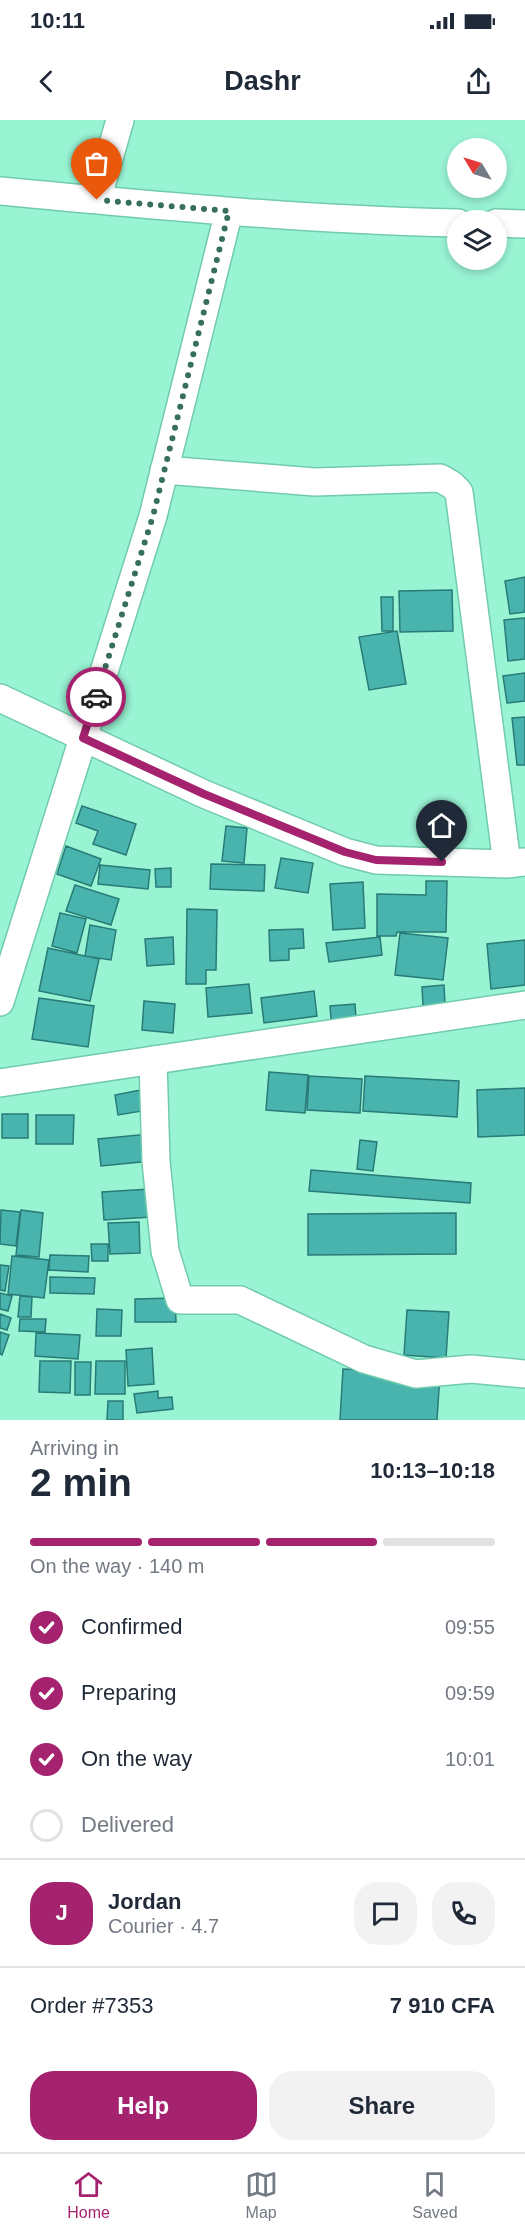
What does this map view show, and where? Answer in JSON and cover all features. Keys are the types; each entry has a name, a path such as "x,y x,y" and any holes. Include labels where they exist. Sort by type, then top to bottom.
{"street":[{"path":"97,200 120,120"},
{"path":"0,191 229,211 385,222 447,223"},
{"path":"0,1002 153,516 229,211"},
{"path":"507,223 525,224"},
{"path":"0,698 204,794 345,852 376,860 516,863 459,492 440,478 315,482 164,470"},
{"path":"0,1083 525,1005"},
{"path":"153,1060 156,1161 165,1251 180,1300 240,1300 364,1359 416,1374 471,1369 525,1374"}],"building":[{"path":"525,577 525,612 510,614 505,581"},
{"path":"452,590 453,631 400,632 399,591"},
{"path":"381,597 393,597 393,631 382,631"},
{"path":"525,618 525,659 508,661 504,620"},
{"path":"397,631 406,684 369,690 359,637"},
{"path":"525,673 525,701 507,703 503,676"},
{"path":"525,717 525,765 517,765 512,718"},
{"path":"82,806 136,824 126,855 93,844 98,831 76,823"},
{"path":"226,826 247,828 244,863 222,861"},
{"path":"66,846 101,859 91,886 57,874"},
{"path":"281,858 313,863 308,893 275,888"},
{"path":"211,864 265,865 264,891 210,889"},
{"path":"100,865 150,870 148,889 98,884"},
{"path":"171,868 171,887 156,887 155,869"},
{"path":"426,881 447,881 446,932 397,932 396,936 377,936 377,894 426,895"},
{"path":"363,882 365,928 333,930 330,884"},
{"path":"75,885 119,899 111,925 66,911"},
{"path":"187,909 217,910 216,970 206,970 206,984 186,984"},
{"path":"60,913 86,919 77,953 52,946"},
{"path":"90,925 116,930 111,960 85,956"},
{"path":"303,929 304,948 289,949 289,960 270,961 269,930"},
{"path":"400,933 448,938 443,980 395,975"},
{"path":"173,937 174,964 147,966 145,939"},
{"path":"380,937 382,955 329,962 326,943"},
{"path":"525,940 525,985 491,989 487,944"},
{"path":"48,948 99,959 90,1001 39,991"},
{"path":"249,984 252,1013 208,1017 206,988"},
{"path":"444,985 445,1004 423,1006 422,987"},
{"path":"314,991 317,1016 264,1023 261,998"},
{"path":"39,998 94,1006 88,1047 32,1039"},
{"path":"144,1001 175,1004 173,1033 142,1030"},
{"path":"355,1004 356,1018 331,1020 330,1006"},
{"path":"269,1072 308,1075 305,1113 266,1110"},
{"path":"309,1076 362,1079 360,1113 307,1110"},
{"path":"365,1076 459,1081 457,1117 363,1111"},
{"path":"151,1088 154,1109 118,1115 115,1095"},
{"path":"525,1088 525,1135 478,1137 477,1090"},
{"path":"2,1114 28,1114 28,1138 2,1138"},
{"path":"36,1115 74,1115 73,1144 36,1144"},
{"path":"149,1134 151,1161 101,1166 98,1139"},
{"path":"360,1140 377,1142 373,1171 357,1169"},
{"path":"311,1170 471,1183 470,1203 309,1191"},
{"path":"150,1189 151,1217 104,1220 102,1192"},
{"path":"1,1210 20,1212 16,1246 0,1244"},
{"path":"21,1210 43,1213 39,1257 16,1255"},
{"path":"456,1213 456,1254 308,1255 308,1214"},
{"path":"139,1222 140,1253 110,1254 108,1223"},
{"path":"91,1244 108,1244 108,1261 92,1261"},
{"path":"50,1255 89,1256 88,1272 49,1270"},
{"path":"12,1256 49,1260 44,1298 8,1294"},
{"path":"0,1265 9,1266 5,1291 0,1290"},
{"path":"50,1277 95,1278 94,1294 50,1293"},
{"path":"0,1293 12,1296 8,1311 0,1309"},
{"path":"20,1296 32,1297 31,1317 18,1317"},
{"path":"175,1298 176,1322 135,1322 135,1299"},
{"path":"97,1309 122,1310 121,1336 96,1336"},
{"path":"407,1310 449,1312 446,1358 404,1355"},
{"path":"0,1314 11,1318 7,1330 0,1328"},
{"path":"20,1319 46,1319 45,1332 19,1331"},
{"path":"0,1332 9,1335 2,1355 0,1354"},
{"path":"36,1333 80,1335 78,1359 35,1356"},
{"path":"152,1348 154,1384 128,1386 126,1350"},
{"path":"40,1361 71,1361 70,1393 39,1392"},
{"path":"96,1361 125,1361 125,1394 95,1394"},
{"path":"75,1362 91,1362 90,1395 75,1395"},
{"path":"343,1369 440,1374 437,1420 340,1420"},
{"path":"158,1391 158,1398 172,1397 173,1409 137,1413 134,1394"},
{"path":"108,1401 123,1401 123,1420 107,1420"}],"way so far":[{"path":"96,697 153,516 229,211 97,200"}],"route":[{"path":"96,697 83,738 204,794 345,852 376,860 442,862"}]}
